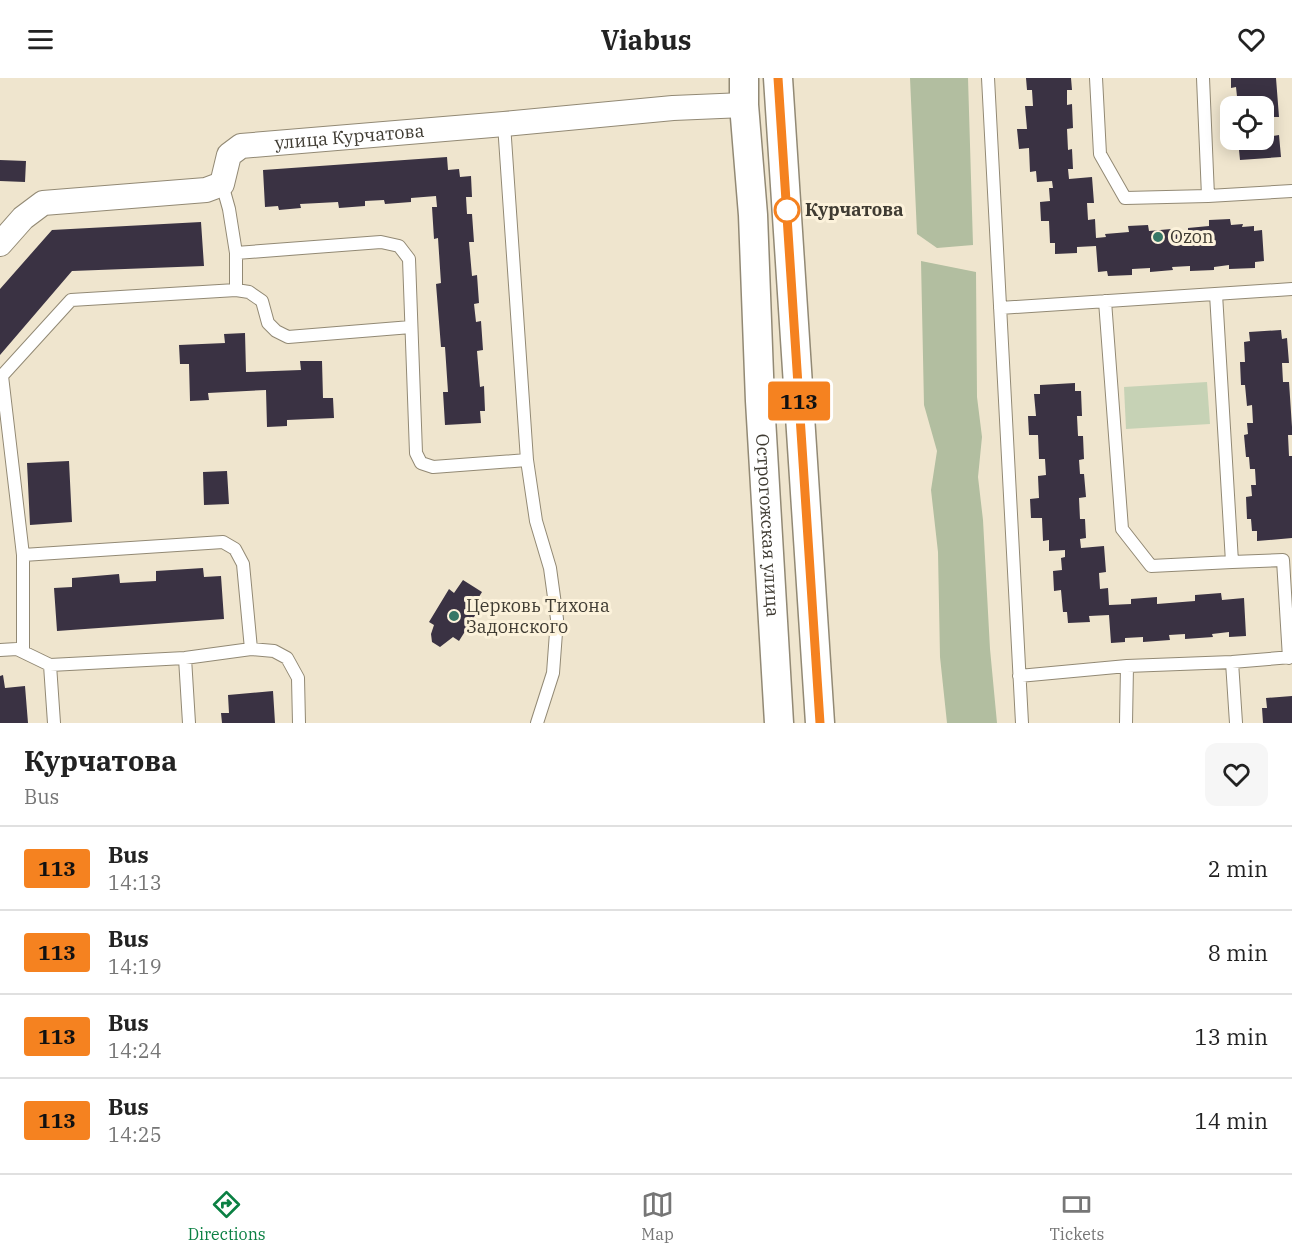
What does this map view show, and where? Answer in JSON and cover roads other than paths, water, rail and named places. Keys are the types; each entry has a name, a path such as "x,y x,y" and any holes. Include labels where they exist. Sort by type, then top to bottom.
{"street":[{"path":"778,78 820,723"},
{"name":"улица Курчатова","path":"222,184 229,155 241,146 673,108 744,92"},
{"name":"Острогожская улица","path":"744,92 753,215 760,401 779,723"},
{"path":"0,244 23,218 43,203 206,190 222,184"}],"lane":[{"path":"988,78 1022,723"},
{"path":"1096,78 1100,154 1125,198 1292,191"},
{"path":"1203,78 1208,196"},
{"path":"504,124 528,460 536,521 550,568 557,619 553,673 537,723"},
{"path":"222,184 229,209 236,253 236,290"},
{"path":"236,253 381,242 399,246 409,259 416,453 421,463 433,467 528,460"},
{"path":"23,651 23,555 1,377 71,300 236,290 249,292 262,301 268,323 276,331 288,337 411,327"},
{"path":"1000,308 1292,290"},
{"path":"1216,294 1232,562"},
{"path":"1019,676 1127,666 1291,658 1283,560 1151,566 1122,529 1105,301"},
{"path":"23,555 222,542 235,549 243,564 252,649"},
{"path":"0,650 17,649 50,665 185,658 252,649 274,651 287,658 298,678 299,723"},
{"path":"185,658 189,723"},
{"path":"1232,662 1236,723"},
{"path":"50,665 54,723"},
{"path":"1126,723 1127,666"}],"place":[{"name":"Курчатова","path":"787,210"},
{"name":"Ozon","path":"1158,237"},
{"name":"Церковь Тихона Задонского","path":"454,616"}]}
